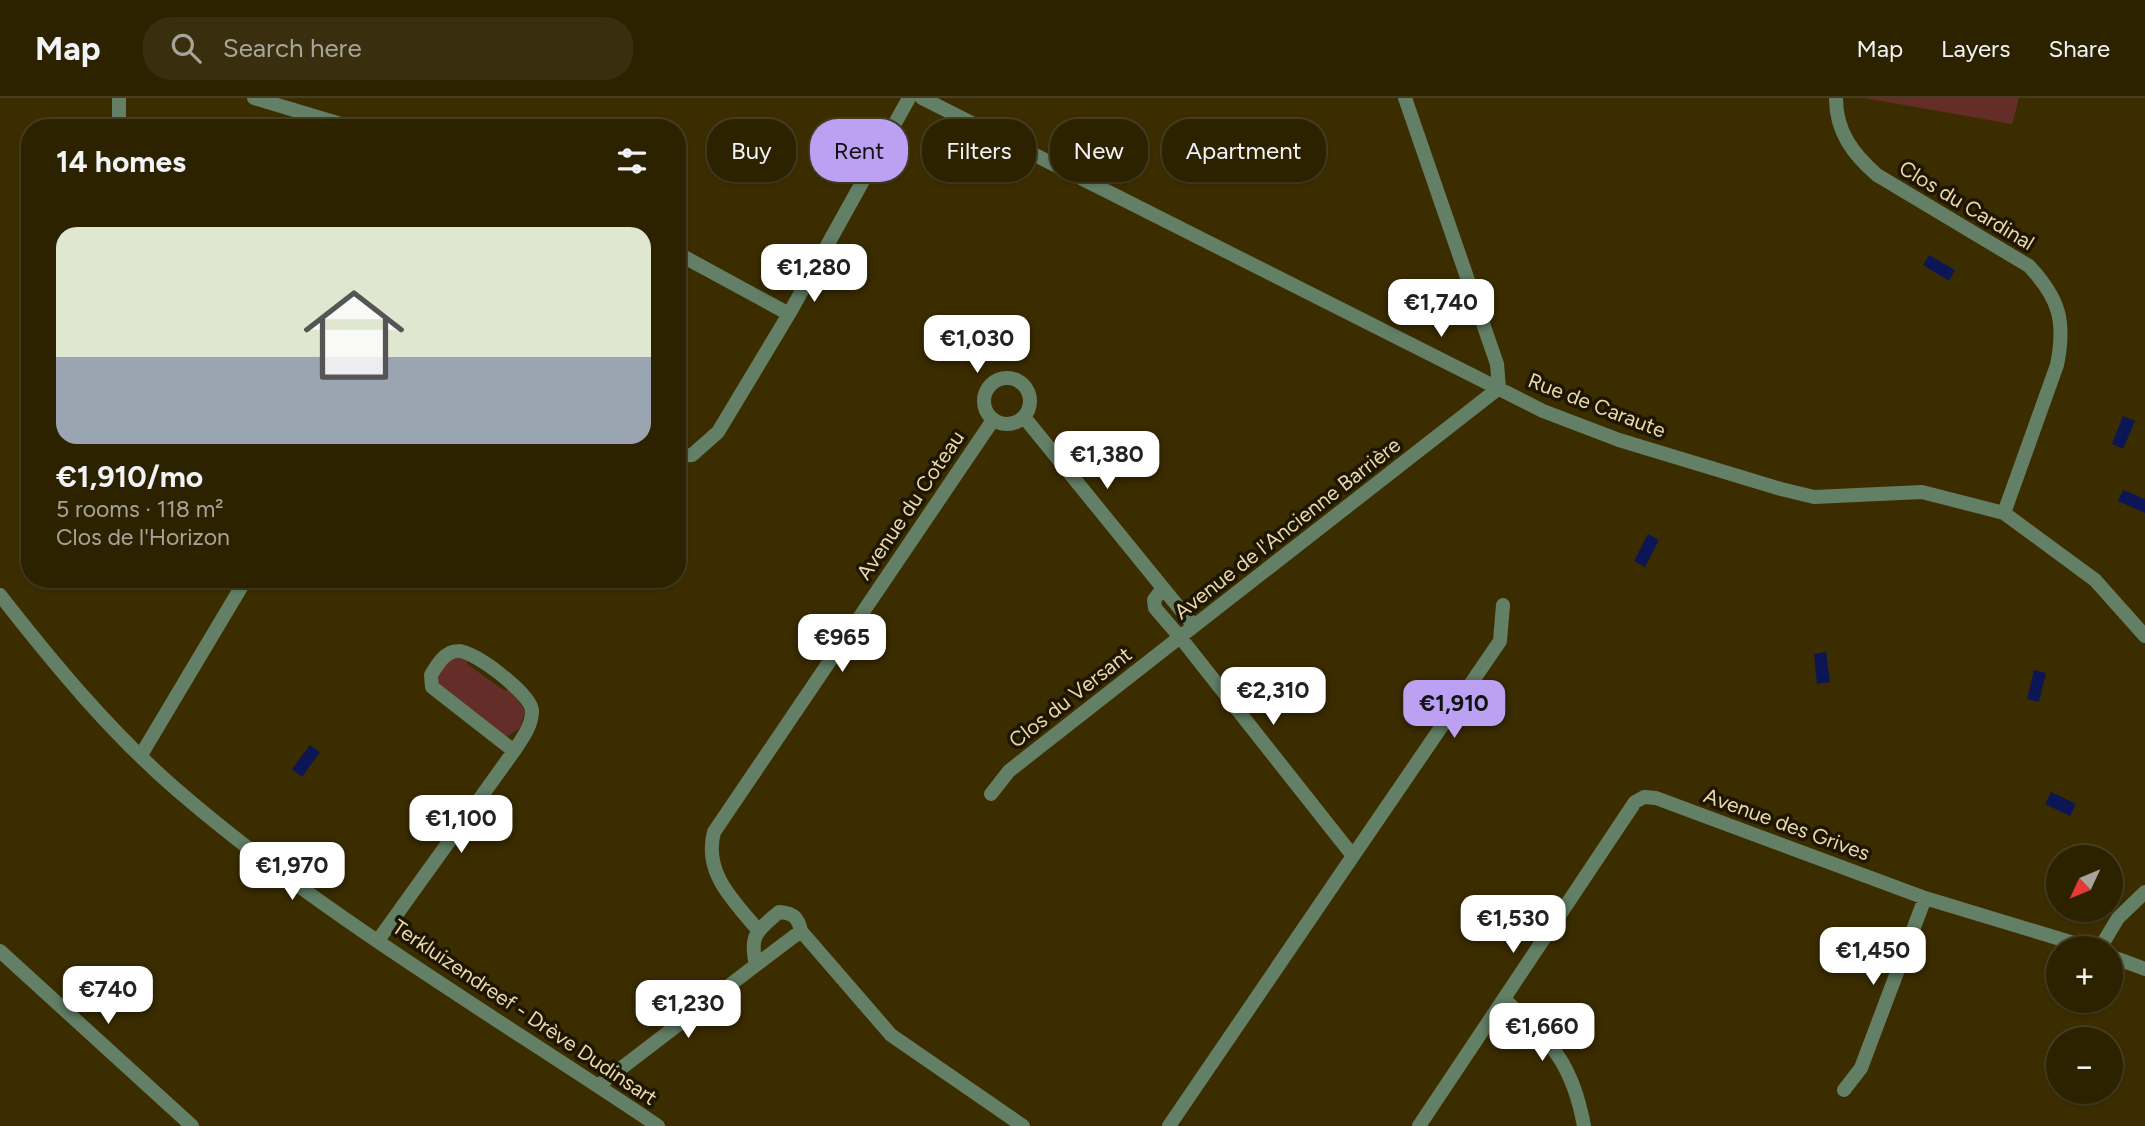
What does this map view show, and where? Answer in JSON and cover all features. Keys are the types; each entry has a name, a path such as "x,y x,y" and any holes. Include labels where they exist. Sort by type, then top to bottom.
{"street":[{"path":"119,98 119,119"},
{"path":"254,98 324,119"},
{"path":"686,455 692,455 718,432 789,314 909,98"},
{"name":"Rue de Caraute","path":"922,98 1543,411 1619,440 1814,497 1863,492 1922,492 2004,513 2095,580 2145,636"},
{"path":"1405,98 1497,364 1499,388"},
{"name":"Clos du Cardinal","path":"1836,98 1843,136 1857,158 1877,175 2029,266 2046,284 2058,307 2061,347 2057,365 2004,513"},
{"path":"686,258 789,314"},
{"name":"Avenue du Coteau","path":"1004,378 1015,380 1024,386 1029,396 1029,407 1024,417 1015,423 1003,424 993,420 986,411 986,390 994,382 1004,378"},
{"name":"Avenue de l'Ancienne Barrière","path":"1353,856 1180,637 1499,388"},
{"path":"1024,417 1194,626"},
{"name":"Avenue du Coteau","path":"758,930 717,878 710,845 714,832 993,420"},
{"path":"141,755 242,588"},
{"path":"1163,588 1154,600 1155,608 1180,637"},
{"name":"Terkluizendreef - Drève Dudinsart","path":"0,595 78,691 175,788 251,851 658,1126"},
{"path":"1169,1126 1500,641 1503,605"},
{"name":"Clos du Versant","path":"991,794 1009,771 1180,637"},
{"path":"379,939 514,751 530,724 532,709 527,697 469,653 457,651 447,655 431,675 432,687 514,751"},
{"name":"Avenue des Grives","path":"1504,999 1635,802 1644,797 1656,798 1925,898 2050,936"},
{"path":"2107,936 2118,918 2145,892"},
{"path":"1844,1090 1861,1068 1925,898"},
{"path":"757,965 752,948 758,930 779,912 792,913 799,921 801,931 891,1035 1023,1126"},
{"path":"598,1086 801,931"},
{"path":"0,951 192,1126"},
{"path":"2123,961 2145,969"},
{"path":"1419,1126 1504,999 1542,1034 1562,1060 1577,1089 1584,1126"}],"shaded area":[{"path":"1864,98 2019,98 2012,124"},
{"path":"1929,255 1955,270 1949,281 1923,265"},
{"path":"2123,416 2135,421 2123,449 2112,444"},
{"path":"2123,490 2145,499 2145,513 2118,501"},
{"path":"1648,534 1659,540 1645,567 1634,561"},
{"path":"1826,652 1830,682 1817,684 1814,654"},
{"path":"456,656 468,659 467,664 505,691 509,688 525,711 520,728 508,736 501,734 439,687 440,672"},
{"path":"2034,670 2046,673 2039,702 2027,699"},
{"path":"310,745 320,752 302,777 292,769"},
{"path":"2051,792 2076,804 2070,816 2045,804"}]}
